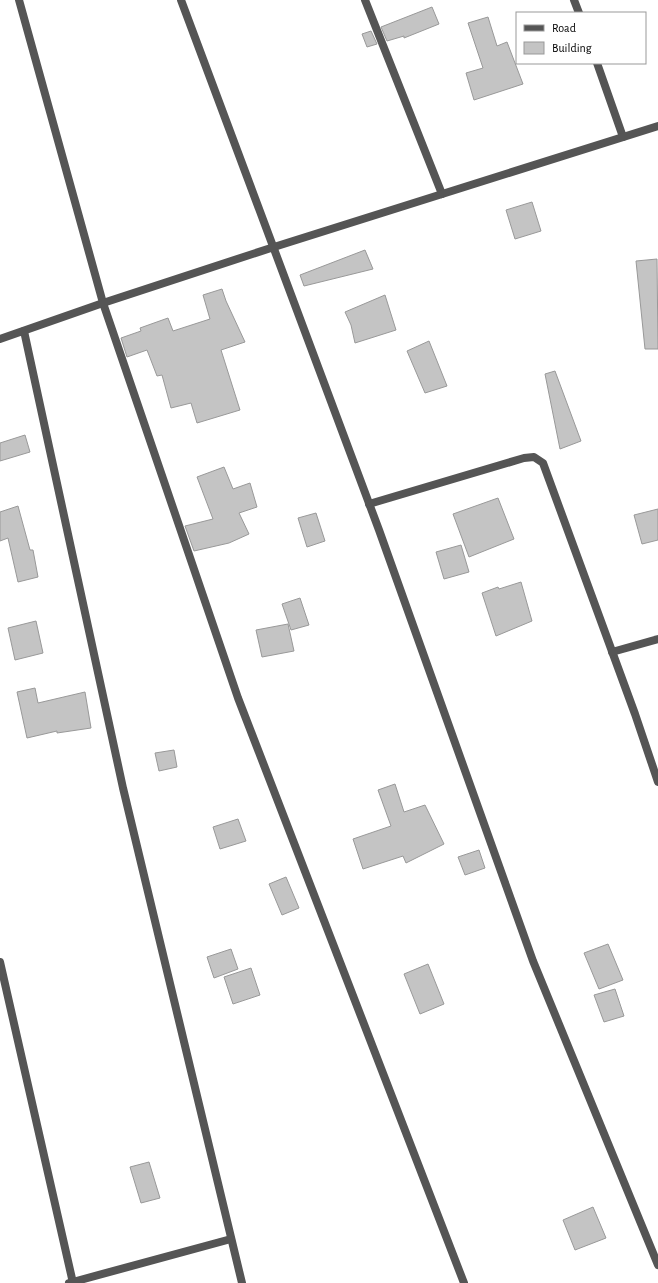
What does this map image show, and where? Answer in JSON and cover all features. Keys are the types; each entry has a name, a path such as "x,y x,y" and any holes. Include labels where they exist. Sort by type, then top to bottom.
{"street":[{"path":"19,0 103,303 238,698 464,1283"},
{"path":"181,0 369,504 533,961 658,1266"},
{"path":"365,0 442,194"},
{"path":"574,0 579,12"},
{"path":"597,64 623,137"},
{"path":"0,339 103,303 274,247 658,126"},
{"path":"24,331 123,788 242,1283"},
{"path":"369,504 524,458 534,457 543,463 635,714 658,782"},
{"path":"612,652 658,639"},
{"path":"0,962 71,1283 231,1239"}],"building":[{"path":"432,7 439,24 404,38 404,36 387,41 381,27"},
{"path":"488,17 497,46 507,42 523,84 474,100 466,73 483,68 468,23"},
{"path":"371,31 377,44 367,47 362,34"},
{"path":"532,202 541,231 515,239 506,210"},
{"path":"365,250 373,269 304,286 300,275"},
{"path":"657,259 658,349 645,349 636,261"},
{"path":"222,289 245,342 221,350 240,410 197,423 191,403 171,408 162,375 157,376 147,350 127,357 121,338 141,331 140,328 168,318 173,331 210,319 203,295"},
{"path":"385,295 396,330 355,343 351,325 345,312"},
{"path":"429,341 447,386 425,393 407,351"},
{"path":"555,371 581,441 560,449 545,374"},
{"path":"25,435 30,452 0,461 0,443"},
{"path":"224,467 233,489 250,483 257,507 239,513 249,534 229,543 194,551 185,526 213,519 197,477"},
{"path":"498,498 514,539 469,557 453,514"},
{"path":"18,506 30,550 33,550 38,577 18,582 8,538 0,541 0,512"},
{"path":"658,509 658,540 642,544 634,515"},
{"path":"316,513 325,541 307,547 298,518"},
{"path":"461,545 469,572 444,579 436,552"},
{"path":"521,582 532,621 496,636 482,593 498,587 499,589"},
{"path":"300,598 309,625 291,630 282,604"},
{"path":"36,621 43,653 15,660 8,628"},
{"path":"288,624 294,651 262,657 256,630"},
{"path":"35,688 38,703 85,692 91,728 57,733 57,731 27,738 17,692"},
{"path":"174,750 177,767 159,771 155,753"},
{"path":"395,784 404,812 425,805 444,844 406,863 403,856 363,869 353,839 391,826 378,790"},
{"path":"238,819 246,841 220,849 213,827"},
{"path":"479,850 485,868 465,875 458,857"},
{"path":"286,877 299,908 282,915 269,884"},
{"path":"608,944 623,980 599,989 584,953"},
{"path":"231,949 238,969 214,978 207,957"},
{"path":"428,964 444,1004 420,1014 404,974"},
{"path":"251,968 260,995 233,1004 224,977"},
{"path":"615,989 624,1016 604,1022 594,995"},
{"path":"149,1162 160,1198 141,1203 130,1167"},
{"path":"593,1207 606,1238 575,1250 563,1220"}]}
